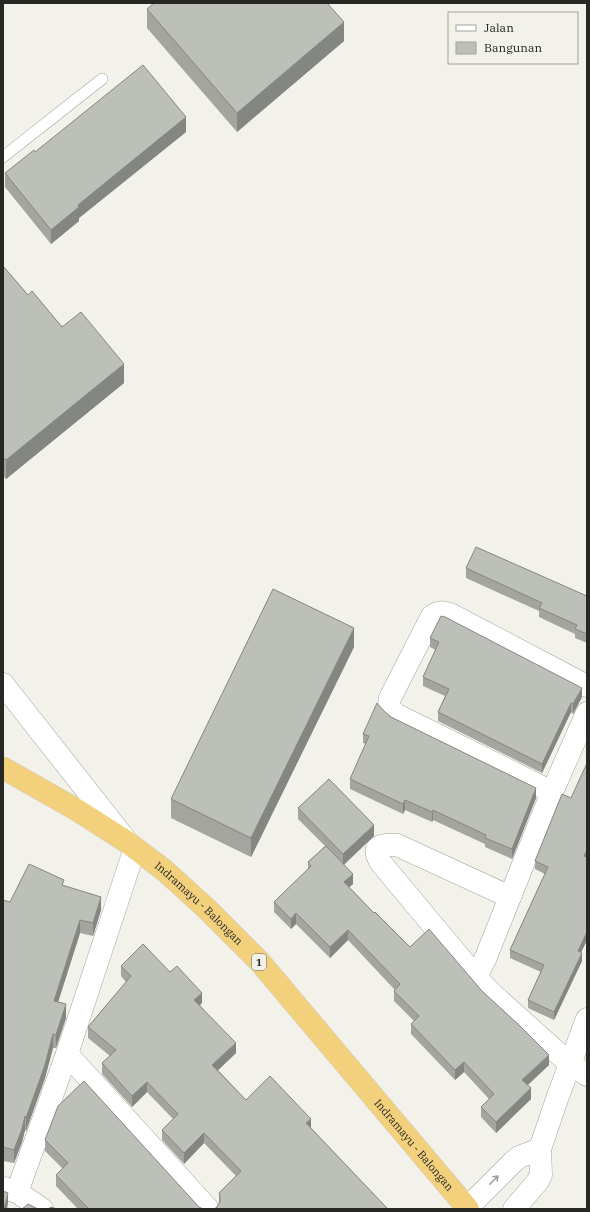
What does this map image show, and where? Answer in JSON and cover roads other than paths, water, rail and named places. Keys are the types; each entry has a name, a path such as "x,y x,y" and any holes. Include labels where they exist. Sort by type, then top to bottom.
{"highway":[{"name":"Indramayu - Balongan","path":"3,768 77,810 131,845 164,870 207,909 259,961 467,1209"}],"street":[{"path":"552,792 397,715 391,710 389,703 390,698 432,616 437,612 443,612 587,686"},
{"path":"3,684 131,845 67,1054 10,1190 42,1209"},
{"path":"476,977 486,957 552,792 587,713"},
{"path":"510,897 398,845 381,846 378,847 376,851 376,856 381,863 476,977 491,993 578,1069"},
{"path":"514,1209 538,1181 541,1175 540,1149 578,1069 587,1018"},
{"path":"67,1054 208,1209"},
{"path":"467,1209 519,1157 540,1149"}],"lane":[{"path":"3,157 102,79"}]}
